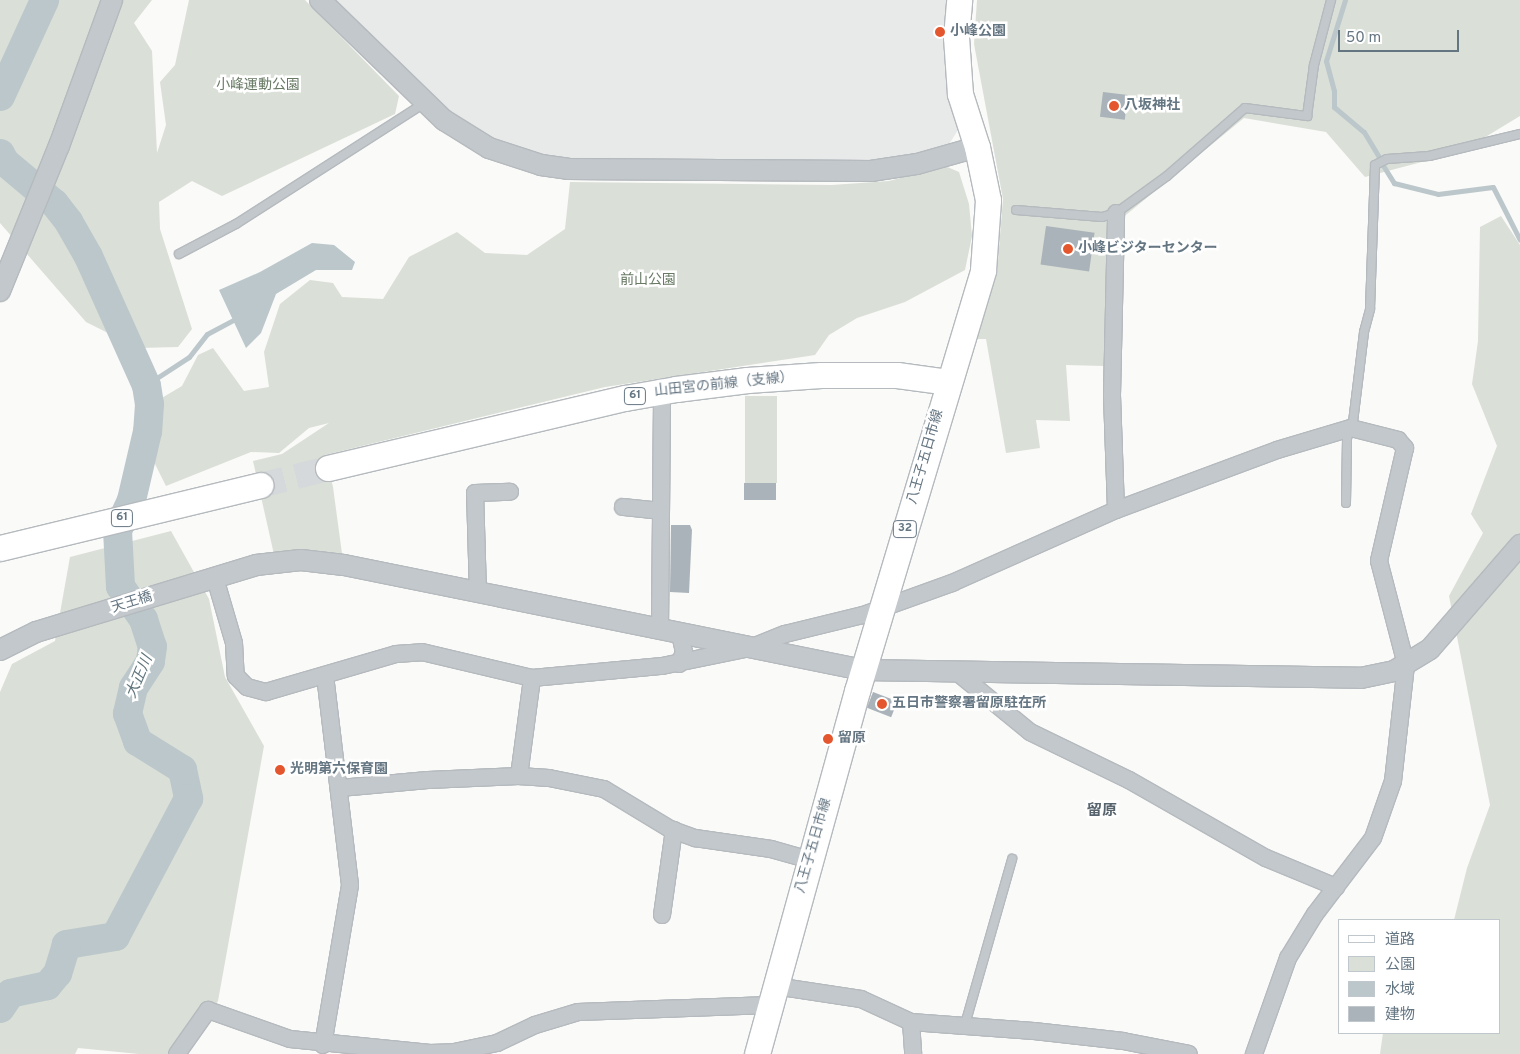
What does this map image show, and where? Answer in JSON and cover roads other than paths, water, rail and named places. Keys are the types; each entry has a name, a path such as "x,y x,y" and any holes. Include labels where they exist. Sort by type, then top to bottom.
{"main road":[{"name":"八王子五日市線","path":"757,1054 863,670 948,382 978,290 986,249 988,200 978,147 960,94 956,37 959,0"},
{"name":"山田宮の前線（支線）","path":"328,468 662,391 747,380 821,375 897,374 948,382"},
{"name":"61","path":"0,548 260,485"}],"street":[{"path":"0,291 59,146 112,0"},
{"path":"320,0 424,104 466,136 517,159 568,170 872,171 917,164 978,147"},
{"path":"1116,213 1112,395 1116,510"},
{"path":"660,630 662,391"},
{"path":"215,578 234,643 236,676 247,687 266,692 396,654 422,652 532,678 679,664 750,648 784,634 842,622 882,608 990,567 1045,539 1116,510 1277,450 1351,428 1398,440 1405,448 1379,561 1406,665 1398,751 1384,810 1373,838 1336,887 1288,958 1254,1054"},
{"path":"478,592 475,493 510,492"},
{"path":"623,507 661,511"},
{"name":"天王橋","path":"0,648 36,632 72,620 215,578 263,564 301,560 344,565 863,670 1361,678 1381,675 1406,665 1438,641 1520,544"},
{"path":"679,664 684,652 680,634"},
{"path":"958,673 1030,732 1129,780 1266,858 1336,887"},
{"path":"323,1045 350,885 340,788 325,676"},
{"path":"520,776 532,678"},
{"path":"340,788 520,776 604,789 674,830 695,838 771,850 810,860"},
{"path":"662,915 674,830"},
{"path":"178,1054 208,1010 290,1039 323,1045 430,1053 497,1048 535,1025 578,1012 772,995 861,999 911,1022 1123,1041 1189,1054"},
{"path":"911,1022 913,1054"}],"lane":[{"path":"1016,210 1102,217 1116,213 1167,176 1245,108 1307,116 1314,65 1331,0"},
{"path":"179,254 236,224 424,104"},
{"path":"1346,502 1347,438 1351,428 1370,310 1375,165 1387,159 1429,156 1520,134"},
{"path":"964,1028 1012,859"}],"water":[{"path":"312,243 334,245 355,262 352,270 316,270 276,294 261,333 246,348 219,290 260,272"}],"waterway":[{"path":"0,96 44,0"},
{"path":"1345,0 1326,61 1334,91 1334,107 1364,132 1382,162"},
{"name":"大正川","path":"0,153 4,161 54,203 68,221 88,256 146,385 149,404 147,431 131,500 117,530 120,586 143,619 152,646 150,661 133,687 127,713 137,741 182,769 188,798 115,936 66,944 57,973 47,985 10,993 0,1008"},
{"path":"1384,167 1394,183 1438,194 1493,187 1520,240"},
{"path":"146,385 189,357 207,334 233,320"}],"tunnel":[{"path":"260,485 328,468"}],"place":[{"name":"小峰公園","path":"940,32"},
{"name":"八坂神社","path":"1114,106"},
{"name":"小峰ビジターセンター","path":"1068,249"},
{"name":"五日市警察署留原駐在所","path":"882,704"},
{"name":"留原","path":"828,739"},
{"name":"光明第六保育園","path":"280,770"}],"district":[{"name":"留原","path":"1102,812"}],"park label":[{"name":"小峰運動公園","path":"258,86"},
{"name":"前山公園","path":"648,281"}]}
